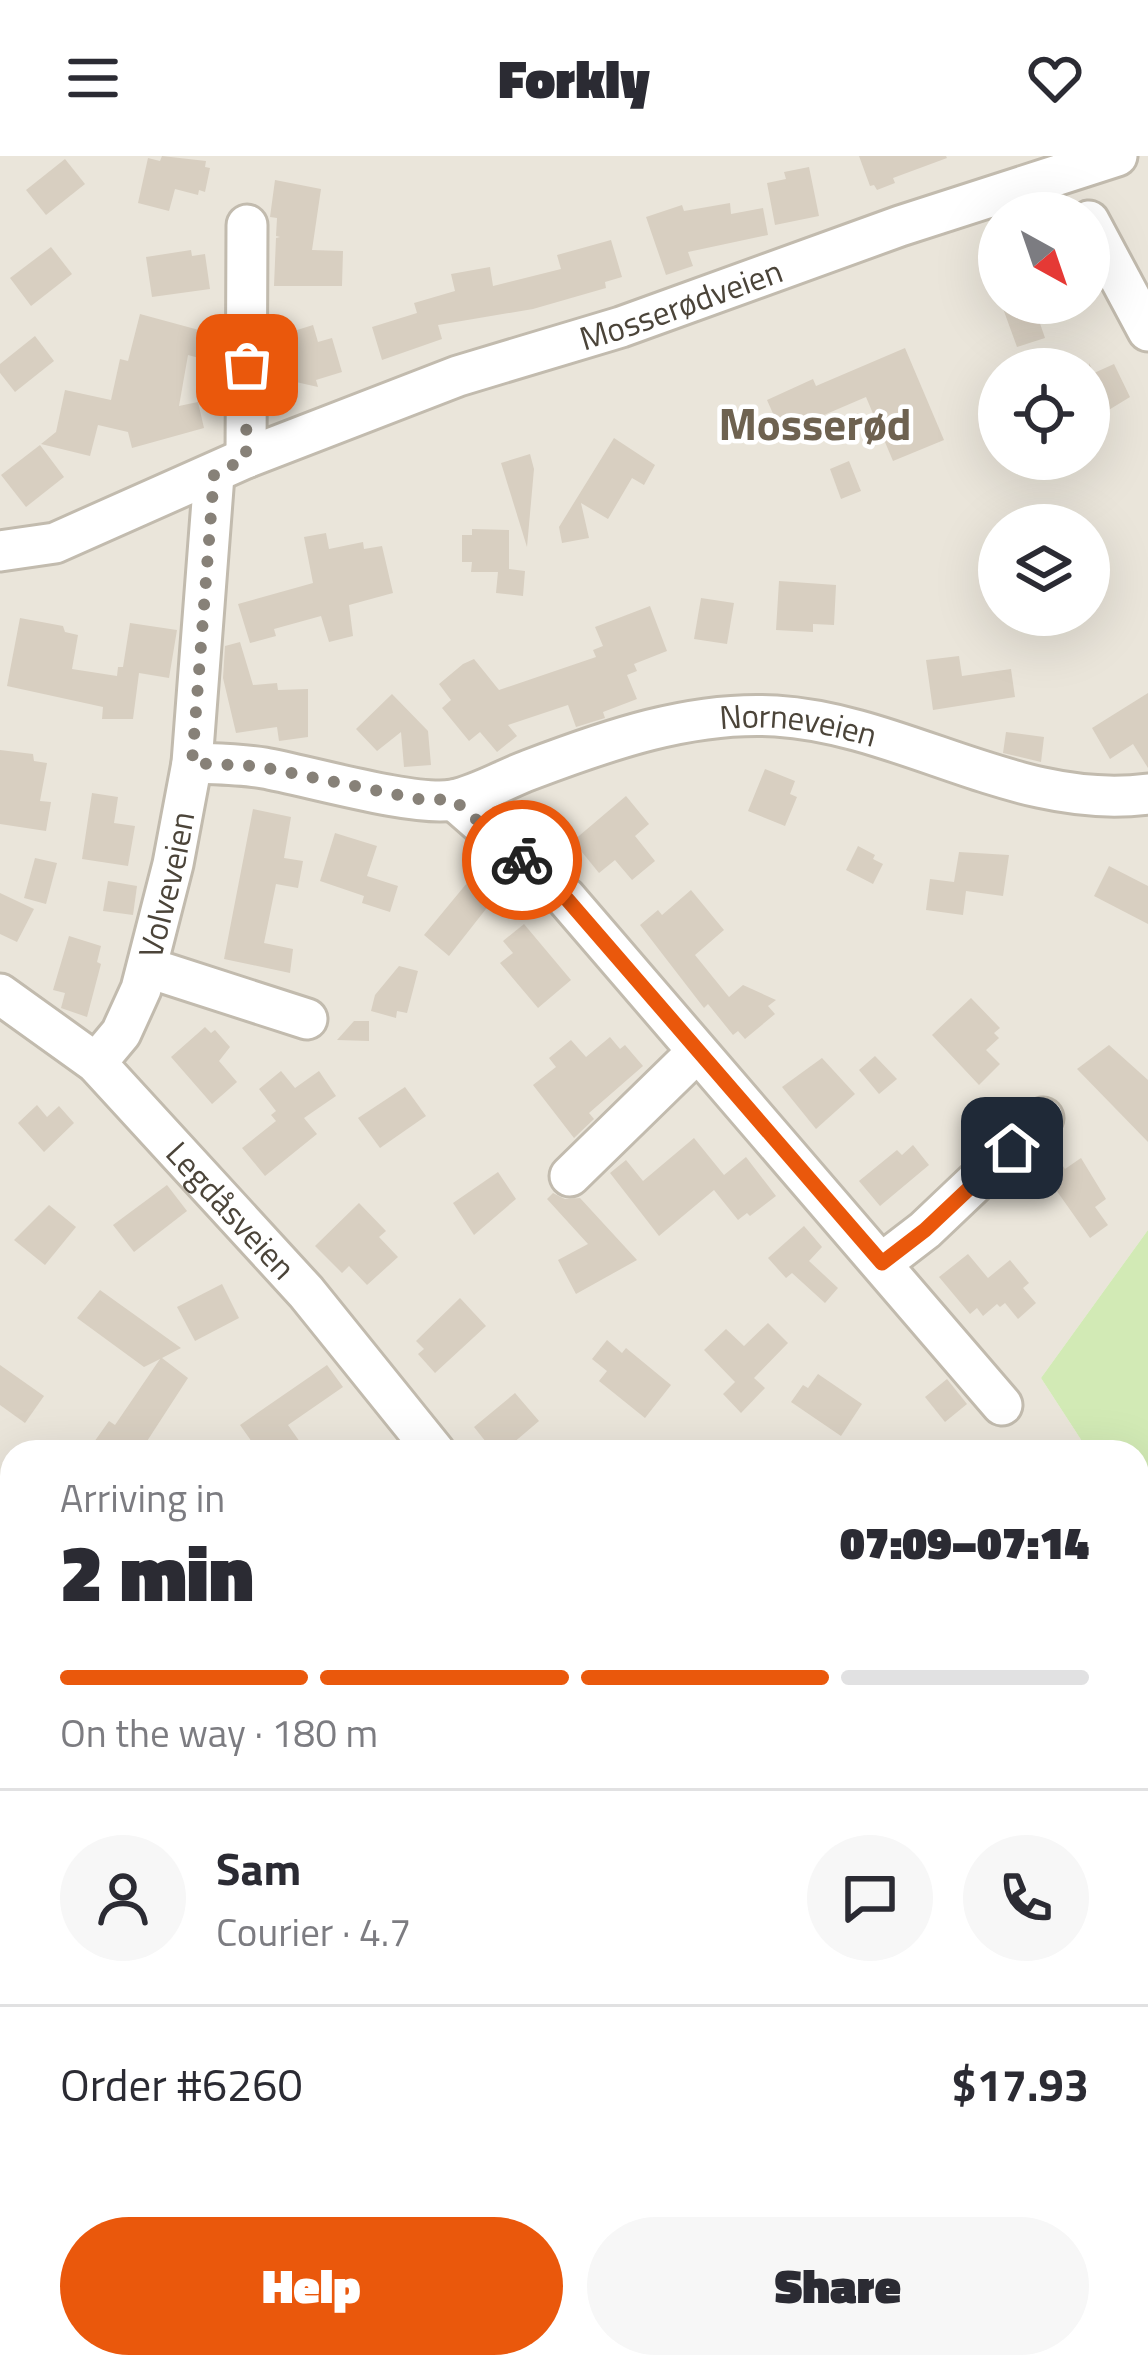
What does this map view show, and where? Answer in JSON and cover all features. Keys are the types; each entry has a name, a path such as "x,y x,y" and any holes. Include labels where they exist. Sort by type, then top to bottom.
{"street":[{"name":"Mosserødveien","path":"0,551 55,542 458,376 621,327 900,226 1117,156"},
{"path":"1064,172 1074,192"},
{"path":"230,467 247,225"},
{"path":"1110,260 1148,331"},
{"name":"Volveveien","path":"96,1064 122,1033 148,968 192,763 230,467"},
{"name":"Norneveien","path":"454,800 584,750 660,727 723,716 779,716 830,724 1060,793 1108,799 1148,794"},
{"path":"192,763 257,766 418,799 454,800 566,898 1002,1405"},
{"path":"148,968 307,1019"},
{"name":"Legdåsveien","path":"0,994 96,1064 307,1292 425,1440"},
{"path":"569,1176 697,1052"},
{"path":"882,1263 925,1230 1043,1118"}],"shaded area":[{"path":"0,156 1148,156 1148,1230 1041,1378 1081,1440 0,1440"}],"green space":[{"path":"1148,1230 1148,1440 1081,1440 1041,1378"}],"building":[{"path":"162,156 206,161 205,167 210,168 205,192 199,190 198,195 175,189 169,211 138,203 148,158 160,161"},
{"path":"859,156 947,158 893,178 895,183 877,190 870,186"},
{"path":"65,159 85,184 46,215 26,190"},
{"path":"809,167 819,216 775,225 767,183 786,179 784,172"},
{"path":"275,180 321,189 312,250 343,251 342,286 274,286 276,238 280,237 276,236 277,218 270,217"},
{"path":"730,203 731,214 763,208 768,235 688,252 693,266 666,275 646,217 682,205 684,211"},
{"path":"611,240 622,277 605,282 606,288 533,309 438,325 442,339 382,360 372,327 417,313 414,303 455,291 451,274 490,267 493,286 561,269 557,255"},
{"path":"51,247 72,274 31,306 10,278"},
{"path":"191,250 192,256 205,254 210,289 152,297 146,257"},
{"path":"140,314 210,333 203,359 188,355 179,406 198,402 204,428 132,448 128,432 98,425 90,456 41,444 56,432 65,390 111,400 120,359 128,361"},
{"path":"1009,324 1040,324 1045,338 1017,347"},
{"path":"313,325 318,342 332,338 342,372 316,380 318,387 287,380 278,336"},
{"path":"35,336 54,361 15,392 0,373 0,364"},
{"path":"905,348 944,440 893,461 866,397 817,418 822,429 799,439 794,429 782,434 767,400 813,379 816,386"},
{"path":"1114,364 1130,397 1110,409 1110,366"},
{"path":"614,438 655,465 644,485 632,478 608,519 581,503 589,538 562,543 559,527"},
{"path":"40,445 64,477 26,507 1,475"},
{"path":"530,454 534,469 527,547 501,463"},
{"path":"849,461 861,491 841,499 830,469"},
{"path":"472,529 509,530 509,569 525,571 523,596 496,593 498,572 471,572 472,562 462,562 462,535 472,535"},
{"path":"326,533 329,549 363,542 364,549 382,546 393,593 349,605 353,636 329,642 321,616 274,629 276,636 250,643 238,604 313,583 304,537"},
{"path":"779,581 836,585 834,625 813,624 813,632 776,630"},
{"path":"701,598 734,603 727,644 694,639"},
{"path":"650,606 667,651 634,664 637,671 627,675 637,699 603,712 605,718 576,727 568,705 508,725 517,736 497,752 480,732 469,741 442,708 451,700 439,684 463,664 474,659 499,690 596,657 593,650 603,646 595,627"},
{"path":"20,618 63,626 65,632 78,635 72,669 117,676 118,667 123,667 130,623 177,630 169,678 139,673 133,719 102,719 103,707 7,686"},
{"path":"240,642 253,685 277,683 278,690 308,689 308,737 279,741 277,727 236,733 223,678 225,646"},
{"path":"959,656 962,676 1011,669 1015,697 933,710 926,660"},
{"path":"1148,693 1148,768 1133,744 1110,759 1092,728"},
{"path":"392,694 428,731 431,765 404,767 401,732 377,751 356,729"},
{"path":"1006,732 1044,737 1041,762 1003,753"},
{"path":"0,750 33,754 34,761 47,763 40,801 51,802 46,831 0,824"},
{"path":"765,769 795,781 790,794 797,797 785,826 748,811"},
{"path":"92,793 118,797 114,823 135,826 128,866 82,859"},
{"path":"626,796 649,824 635,836 655,861 632,880 615,860 599,873 573,841"},
{"path":"253,809 291,817 284,858 303,861 298,888 276,884 264,943 293,949 290,973 224,959"},
{"path":"335,833 377,846 367,876 398,886 390,912 362,903 364,896 320,881"},
{"path":"858,846 883,864 873,884 846,870"},
{"path":"959,852 1009,855 1003,896 966,891 963,915 926,910 930,879 954,882"},
{"path":"35,858 57,863 46,904 24,898"},
{"path":"1109,866 1148,886 1148,924 1094,896"},
{"path":"484,869 504,886 449,956 424,935"},
{"path":"108,881 137,886 133,915 103,911"},
{"path":"691,890 724,930 695,955 729,997 743,985 776,1000 768,1006 775,1014 745,1039 738,1031 733,1035 708,1004 704,1008 640,925 658,910 662,915"},
{"path":"0,893 34,909 17,942 0,934"},
{"path":"524,924 571,980 538,1008 500,963 513,953 503,941"},
{"path":"69,936 101,946 87,1017 61,1008 65,993 53,990"},
{"path":"399,966 418,971 407,1013 397,1011 396,1018 371,1011 375,995"},
{"path":"971,998 1000,1028 994,1033 999,1038 986,1050 1000,1064 979,1085 932,1035"},
{"path":"354,1021 369,1021 369,1041 337,1040"},
{"path":"205,1027 211,1033 215,1030 230,1047 219,1061 237,1082 212,1104 171,1057"},
{"path":"610,1037 620,1049 625,1045 643,1066 589,1113 594,1119 574,1138 533,1085 556,1067 549,1058 571,1040 586,1057"},
{"path":"1109,1045 1148,1080 1148,1142 1077,1069"},
{"path":"875,1056 897,1079 879,1094 859,1070"},
{"path":"822,1058 855,1094 816,1129 782,1087"},
{"path":"281,1071 295,1088 319,1071 336,1096 304,1118 317,1134 265,1176 242,1148 276,1121 271,1115 276,1111 259,1089"},
{"path":"405,1087 426,1116 380,1148 358,1118"},
{"path":"37,1105 47,1117 59,1106 74,1123 44,1152 18,1123"},
{"path":"694,1138 724,1175 746,1157 776,1196 738,1220 714,1190 659,1236 610,1173 626,1160 643,1181"},
{"path":"913,1145 929,1165 880,1206 859,1181 897,1150 902,1155"},
{"path":"1081,1158 1106,1199 1095,1207 1108,1225 1090,1238 1042,1170 1058,1159 1065,1169"},
{"path":"498,1172 516,1199 474,1235 453,1203"},
{"path":"167,1185 187,1211 134,1252 113,1225"},
{"path":"553,1193 565,1199 580,1198 637,1260 576,1294 558,1260 588,1244 547,1199"},
{"path":"359,1203 386,1231 379,1237 398,1257 367,1285 349,1266 342,1273 315,1246"},
{"path":"49,1205 76,1227 45,1265 14,1240"},
{"path":"804,1226 822,1247 809,1261 838,1288 825,1303 792,1273 786,1278 768,1258"},
{"path":"968,1254 988,1278 1010,1260 1029,1283 1023,1288 1036,1303 1018,1319 1005,1303 983,1316 977,1308 970,1314 939,1277"},
{"path":"222,1284 239,1318 195,1341 177,1307"},
{"path":"100,1290 181,1348 162,1358 188,1378 148,1440 96,1440 109,1421 115,1425 160,1359 144,1367 77,1318"},
{"path":"460,1298 486,1326 435,1373 418,1354 424,1349 416,1341"},
{"path":"768,1323 788,1343 754,1378 765,1388 741,1413 723,1394 735,1382 704,1350 726,1329 744,1346"},
{"path":"607,1340 622,1353 626,1348 671,1385 645,1418 599,1381 607,1371 592,1359"},
{"path":"0,1365 44,1396 25,1423 0,1405"},
{"path":"327,1365 343,1387 288,1425 299,1440 251,1440 240,1425"},
{"path":"818,1374 862,1404 841,1436 791,1402"},
{"path":"947,1379 967,1404 945,1422 925,1397"},
{"path":"515,1393 539,1421 517,1440 484,1440 474,1427"}],"way so far":[{"path":"247,365 246,458 214,475 192,763 257,766 418,799 454,800 522,860"}],"district":[{"name":"Mosserød","path":"815,424"}],"route":[{"path":"522,860 566,898 882,1263 925,1230 1012,1148"}]}
